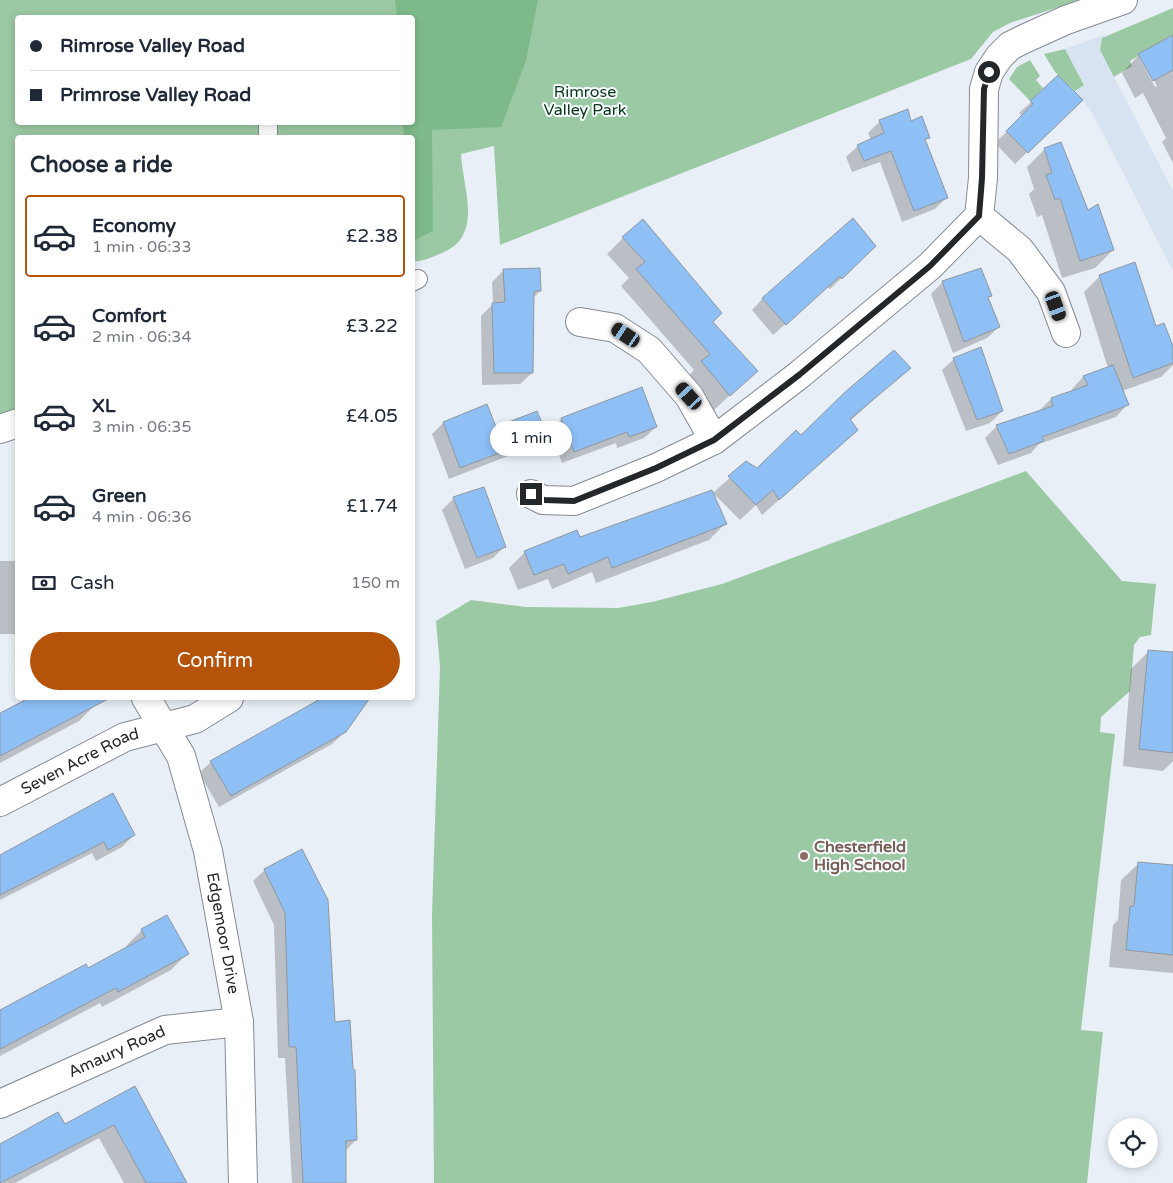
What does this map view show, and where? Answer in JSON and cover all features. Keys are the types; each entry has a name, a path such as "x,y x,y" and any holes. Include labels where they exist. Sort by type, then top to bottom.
{"street":[{"path":"531,494 544,500 574,501 656,468 714,440 799,375 930,266 979,216 982,178 984,89 994,64 1010,46 1066,20 1123,0"},
{"path":"979,216 1020,250 1051,292 1066,333"},
{"path":"580,322 615,328 649,350 689,396 714,440"},
{"path":"0,428 15,424"},
{"name":"Edgemoor Drive","path":"147,700 181,756 208,851 239,1022 243,1183"},
{"name":"Seven Acre Road","path":"0,802 124,737 195,719 226,700"},
{"name":"Amaury Road","path":"0,1104 165,1030 239,1022"}],"shaded area":[{"path":"1109,33 1102,38 1100,50 1173,191 1173,271 1092,112 1075,91 1084,84 1065,49"}],"green space":[{"name":"Rimrose Valley Park","path":"0,0 1080,0 1010,23 993,32 971,59 500,245 494,146 461,154 468,211 467,224 463,235 455,245 442,253 420,261 415,261 415,135 15,135 15,423 0,426"},
{"path":"395,0 538,0 526,61 501,127 432,130 433,231 415,240 415,135 404,135 403,125 415,125 415,15 397,15"},
{"path":"1173,8 1173,35 1130,61 1132,66 1114,77 1100,50 1102,38"},
{"path":"1065,49 1084,85 1075,91 1055,72 1044,54"},
{"path":"1030,60 1040,76 1036,80 1043,88 1030,101 1009,79 1017,67"},
{"name":"Chesterfield High School","path":"1026,471 1122,581 1156,584 1151,635 1140,637 1134,645 1130,691 1101,717 1100,732 1115,734 1081,1030 1103,1032 1087,1183 434,1183 432,915 440,667 436,621 471,600 526,607 618,608 652,602 722,584"}],"building":[{"path":"1173,35 1173,70 1153,81 1138,54"},
{"path":"1058,75 1083,100 1028,153 1006,131 1033,104 1030,101"},
{"path":"908,109 911,121 922,116 930,138 925,139 948,198 914,211 891,151 864,161 857,145 884,133 879,120"},
{"path":"1061,142 1088,210 1098,204 1114,250 1080,261 1060,198 1055,200 1046,175 1052,173 1044,148"},
{"path":"853,218 876,246 842,279 840,276 786,325 762,298"},
{"path":"643,219 722,313 713,322 758,371 730,396 701,361 710,354 636,269 645,262 622,237"},
{"path":"1135,262 1156,326 1164,323 1173,346 1173,363 1133,378 1099,275"},
{"path":"540,268 541,291 534,291 533,373 494,373 492,303 505,302 503,269"},
{"path":"981,268 992,296 988,297 1000,327 964,342 942,281"},
{"path":"981,347 1003,411 977,420 953,358"},
{"path":"894,350 911,368 850,419 858,430 779,500 773,490 756,505 728,476 746,461 757,468 796,430 801,435 844,393"},
{"path":"1113,365 1129,405 1042,437 1044,441 1009,454 996,425 1053,406 1051,398 1088,385 1083,376"},
{"path":"642,387 657,427 629,437 627,432 574,452 561,418"},
{"path":"487,404 496,427 537,411 547,435 460,468 443,422"},
{"path":"484,487 506,547 477,558 453,497"},
{"path":"712,490 727,524 612,568 608,557 568,574 564,564 534,575 524,551 577,530 580,537"},
{"path":"1148,650 1173,652 1173,753 1139,749"},
{"path":"25,700 106,700 0,756 0,713"},
{"path":"318,700 369,700 346,732 231,796 210,761"},
{"path":"113,793 135,835 108,850 104,842 0,895 0,855"},
{"path":"302,849 328,900 335,1022 350,1020 353,1069 355,1070 357,1140 346,1141 346,1183 303,1183 296,1047 289,1047 285,913 264,869"},
{"path":"1138,862 1173,865 1173,955 1126,950 1130,906 1134,906"},
{"path":"167,915 189,954 118,992 116,988 0,1049 0,1010 86,964 88,968 145,937 141,929"},
{"path":"135,1086 187,1183 146,1183 114,1125 0,1183 0,1144 58,1112 65,1124"}],"place":[{"name":"Chesterfield High School","path":"804,856"}],"route":[{"path":"531,494 544,500 574,501 656,468 714,440 799,375 930,266 979,216 982,178 984,89 989,72"}]}
